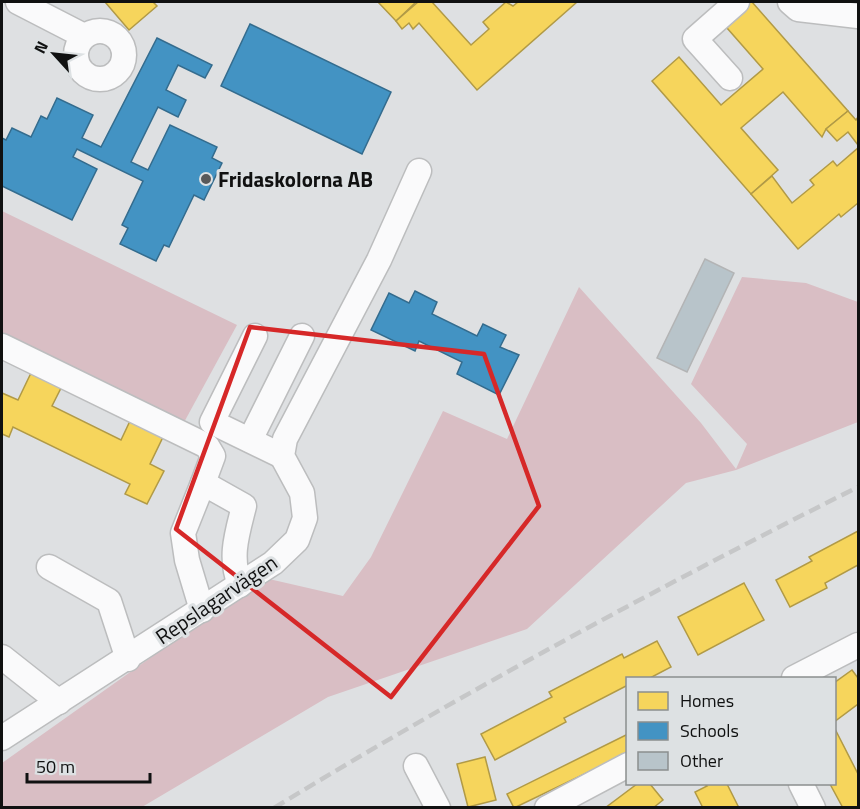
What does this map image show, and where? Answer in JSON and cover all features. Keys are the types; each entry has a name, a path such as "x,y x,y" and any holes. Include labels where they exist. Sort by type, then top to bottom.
{"street":[{"path":"18,2 84,36"},
{"path":"730,78 695,39 737,2"},
{"path":"790,2 798,9 858,16"},
{"path":"255,336 212,422 282,456 285,439 379,260 419,171"},
{"path":"250,440 302,336"},
{"path":"5,356 207,446 213,456 183,533 187,560 202,610"},
{"name":"Repslagarvägen","path":"2,738 128,659 273,563 297,540 305,518 302,494 282,456"},
{"path":"203,483 244,506 233,547 235,573 240,585"},
{"path":"49,567 109,600 128,659"},
{"path":"796,677 858,645"},
{"path":"2,657 59,702"},
{"path":"416,766 438,807"},
{"path":"547,807 626,766"},
{"path":"802,785 813,807"}],"highlighted area":[{"path":"250,327 484,354 539,506 391,697 176,529"}],"shaded area":[{"path":"2,211 237,325 182,426 2,337"},
{"path":"742,277 806,283 858,302 858,422 736,470 686,483 527,629 328,697 142,807 2,807 2,763 191,629 269,579 343,596 371,557 443,411 507,439 579,287 701,423 736,469 747,444 691,384"}],"building: Homes":[{"path":"105,2 153,2 157,6 129,30"},
{"path":"378,2 416,2 396,21"},
{"path":"418,2 432,2 471,45 489,29 483,22 506,2 513,6 518,2 577,2 477,90 419,23 413,29 409,23 402,29 396,21"},
{"path":"741,2 752,2 848,111 826,129 822,137 783,92 741,128 778,170 751,194 652,81 679,57 721,105 763,69 720,20"},
{"path":"848,111 856,120 858,117 858,145 848,132 837,141 826,129"},
{"path":"858,148 858,203 841,217 839,214 798,249 751,194 772,176 792,203 814,185 810,180 833,161 837,166"},
{"path":"31,373 61,388 52,406 121,440 130,421 163,437 150,464 164,471 147,504 125,494 130,484 13,427 9,437 2,434 2,393 18,400"},
{"path":"858,531 858,565 825,583 827,588 790,607 776,580 812,561 809,557"},
{"path":"744,583 764,620 698,655 678,617"},
{"path":"657,641 671,667 652,677 626,677 626,686 564,718 566,722 495,760 481,734 552,697 549,692 622,654 624,658"},
{"path":"852,670 858,678 858,704 836,720 836,682"},
{"path":"836,731 858,774 858,808 843,808 831,785 836,785"},
{"path":"626,735 626,754 514,808 507,794"},
{"path":"485,757 496,800 468,807 457,764"},
{"path":"636,785 651,785 663,800 653,808 605,808"},
{"path":"728,785 739,808 703,808 695,792 707,786"}],"building: Schools":[{"path":"250,24 391,92 362,154 221,86"},
{"path":"157,38 212,65 205,78 178,65 166,90 186,100 178,117 158,107 131,162 148,170 170,125 217,147 212,158 222,163 204,200 194,195 169,247 164,245 156,261 120,244 128,228 122,225 143,181 77,149 73,157 97,169 72,220 2,186 2,138 6,140 12,128 31,137 41,116 47,119 57,98 93,115 82,138 101,147"},
{"path":"415,291 437,302 432,314 477,336 483,324 506,335 500,347 519,355 499,395 457,374 462,362 419,341 415,351 371,330 389,293 409,303"}],"building: Other":[{"path":"705,259 734,273 687,372 657,358"}],"railway":[{"path":"274,808 490,682 710,563 858,487"}],"place":[{"name":"Fridaskolorna AB","path":"206,179"}]}
